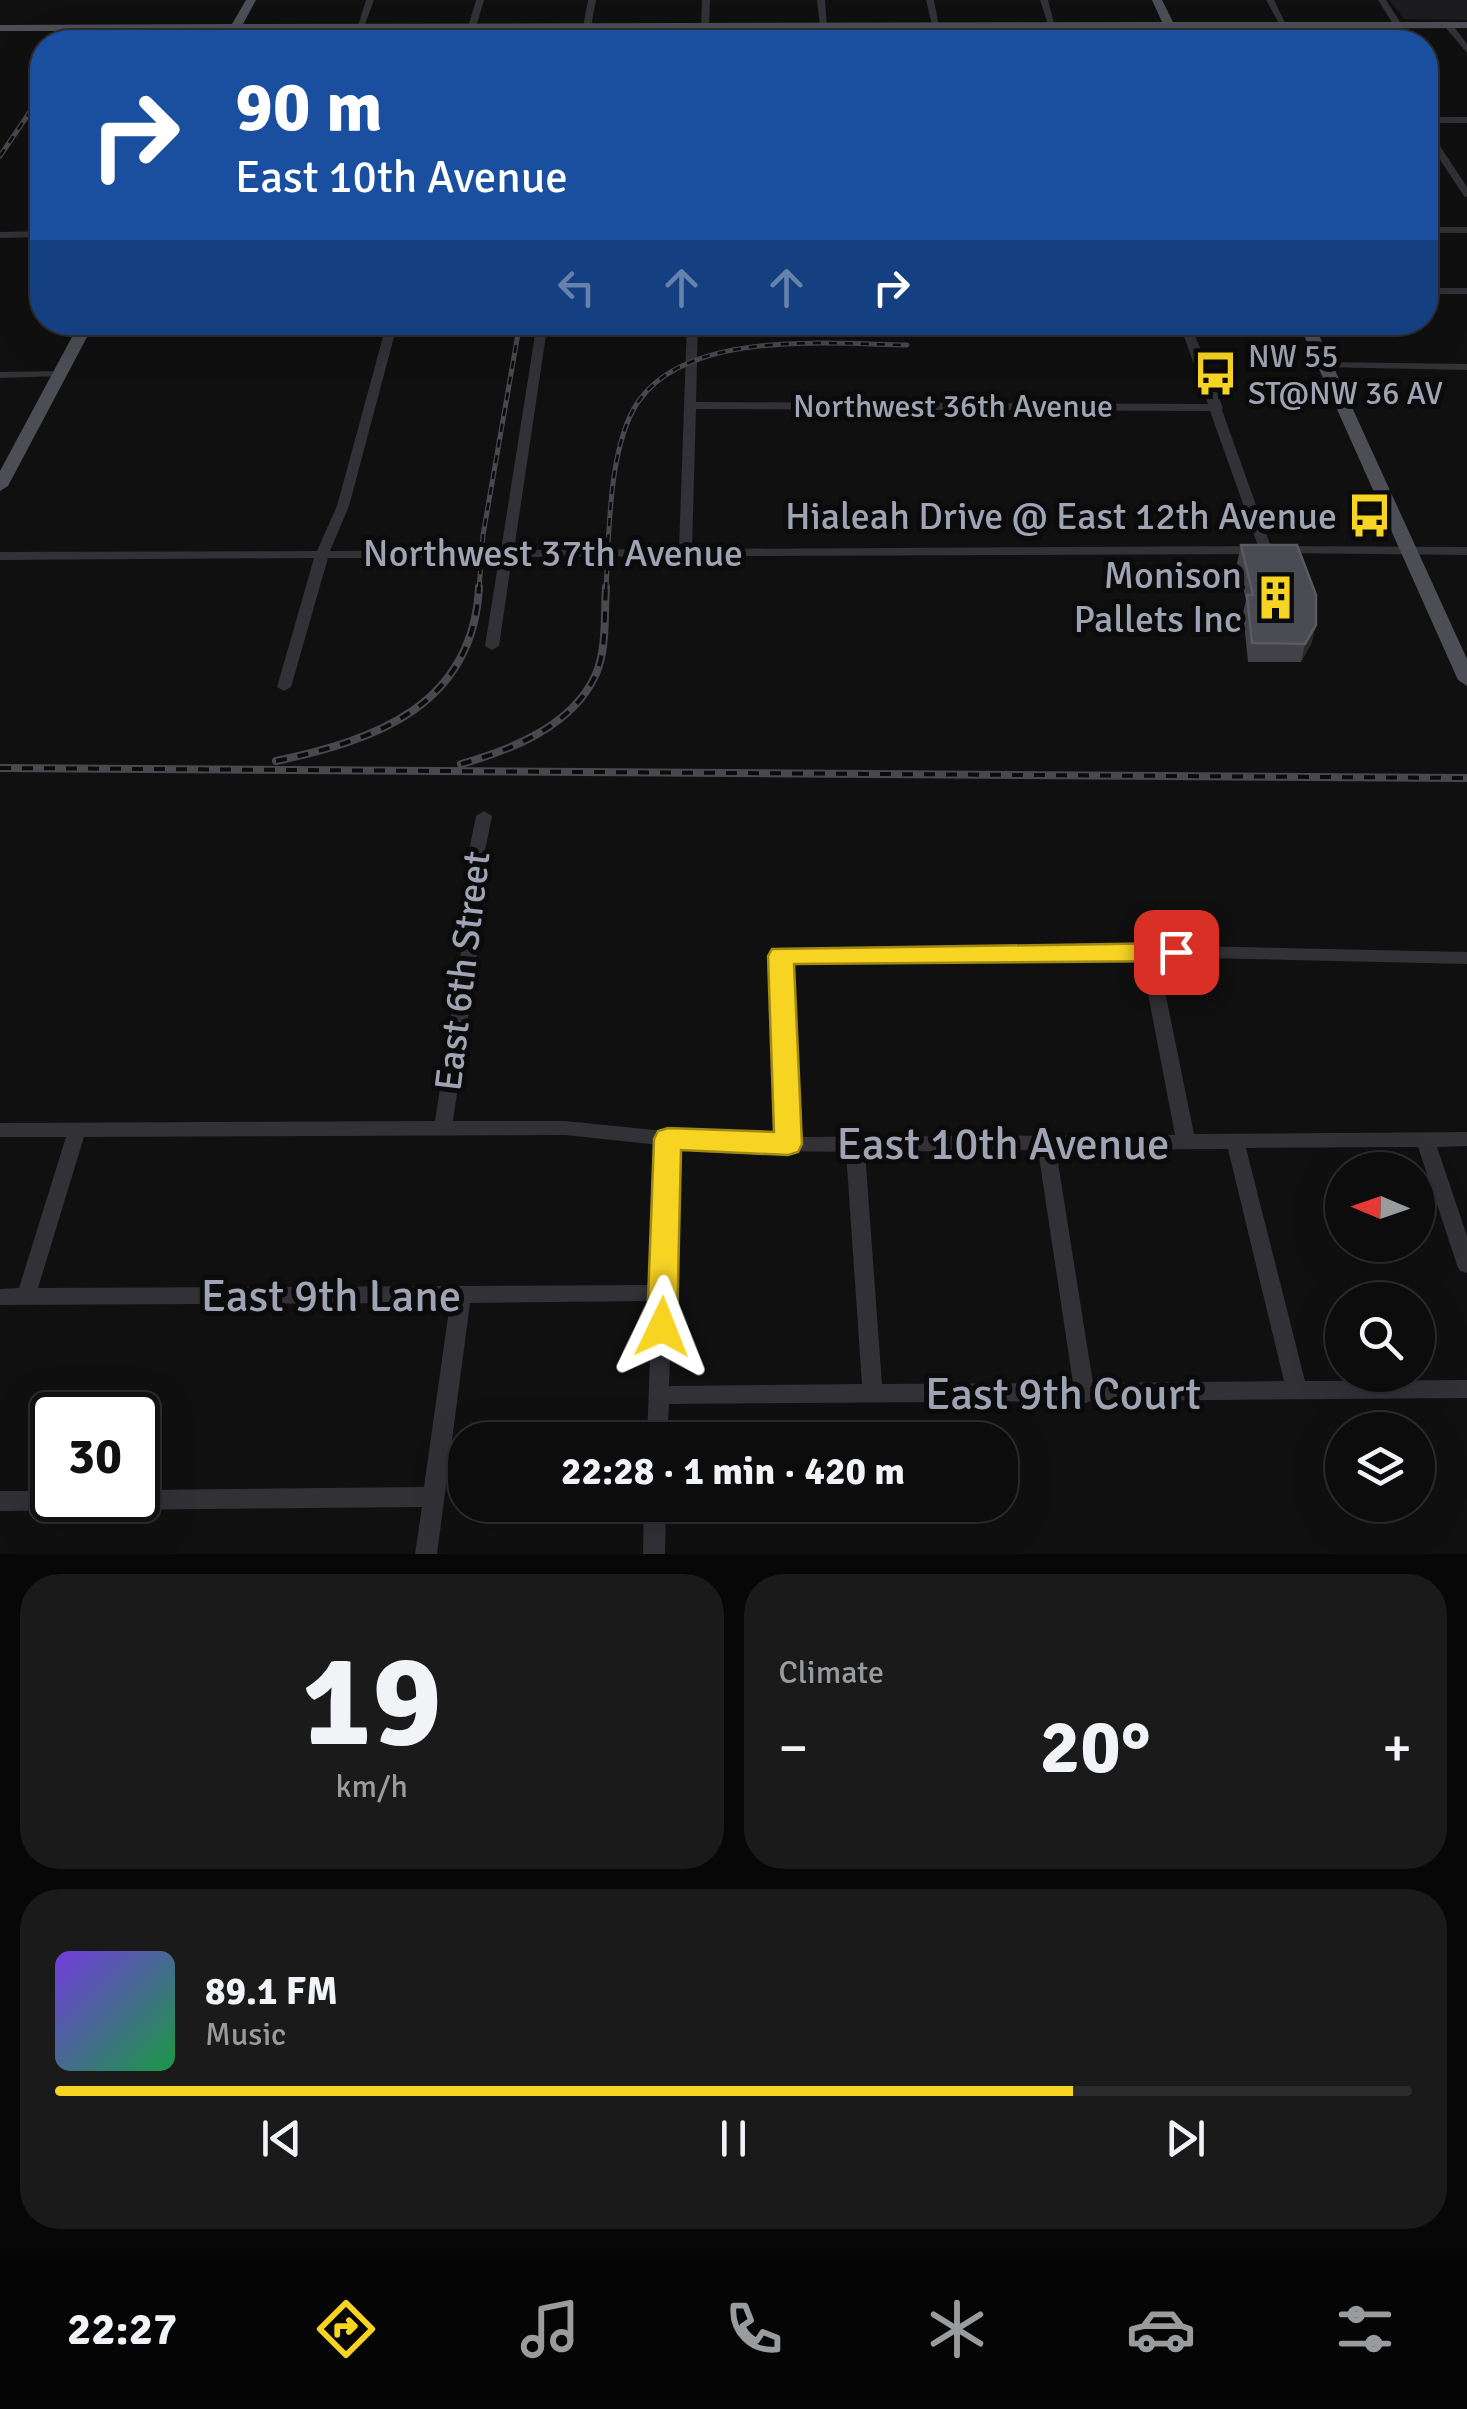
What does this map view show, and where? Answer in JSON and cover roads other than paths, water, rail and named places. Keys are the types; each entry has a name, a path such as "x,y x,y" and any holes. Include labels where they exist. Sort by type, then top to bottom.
{"main road":[{"path":"237,28 252,0"},
{"path":"252,28 266,0"},
{"path":"1157,0 1171,30"},
{"path":"0,28 1467,25"},
{"path":"0,486 81,335"},
{"path":"1311,335 1467,680"}],"street":[{"path":"360,27 370,0"},
{"path":"472,27 480,0"},
{"path":"587,27 592,0"},
{"path":"705,26 706,0"},
{"path":"821,0 824,26"},
{"path":"930,0 936,26"},
{"path":"1044,0 1052,25"},
{"path":"1270,0 1284,25"},
{"path":"1382,0 1398,25"},
{"path":"1264,25 1267,30"},
{"path":"1354,25 1358,30"},
{"path":"1448,25 1467,50"},
{"path":"1438,120 1467,120"},
{"path":"1438,150 1467,194"},
{"path":"1438,230 1467,230"},
{"path":"0,235 30,234"},
{"path":"1438,291 1467,291"},
{"path":"284,687 322,555 343,506 389,335"},
{"path":"492,646 542,335"},
{"path":"685,552 693,335"},
{"path":"1189,335 1266,550"},
{"path":"1324,365 1467,367"},
{"path":"0,374 60,374"},
{"name":"Northwest 36th Avenue","path":"690,405 1216,408"},
{"name":"Northwest 37th Avenue","path":"0,556 1467,551"},
{"name":"East 6th Street","path":"442,1127 480,879 474,865 484,816"},
{"path":"1148,951 1186,1142"},
{"path":"788,1144 780,956 1148,951 1467,958"},
{"name":"East 10th Avenue","path":"0,1130 572,1128 668,1139 788,1144 1467,1139"},
{"path":"26,1297 76,1130"},
{"path":"658,1422 668,1139"},
{"path":"1425,1139 1467,1264"},
{"path":"1235,1142 1297,1391"},
{"path":"1046,1143 1085,1394"},
{"path":"855,1144 873,1394"},
{"name":"East 9th Lane","path":"0,1297 663,1293"},
{"path":"426,1554 460,1294"},
{"name":"East 9th Court","path":"659,1395 1467,1390"},
{"path":"160,1500 433,1498"},
{"path":"0,1501 30,1501"},
{"path":"654,1554 655,1522"}],"railway":[{"path":"0,156 30,112"},
{"path":"479,590 483,535 518,335"},
{"path":"606,590 612,493 621,442 638,402 661,379 690,362 762,346 907,345"},
{"path":"276,761 349,742 383,728 439,688 459,661 473,627 479,587"},
{"path":"461,764 539,733 586,692 602,653 606,587"},
{"path":"0,768 1467,778"}],"place":[{"name":"NW 55 ST@NW 36 AV","path":"1215,374"},
{"name":"Hialeah Drive @ East 12th Avenue","path":"1370,516"},
{"name":"Monison Pallets Inc","path":"1275,597"}]}
